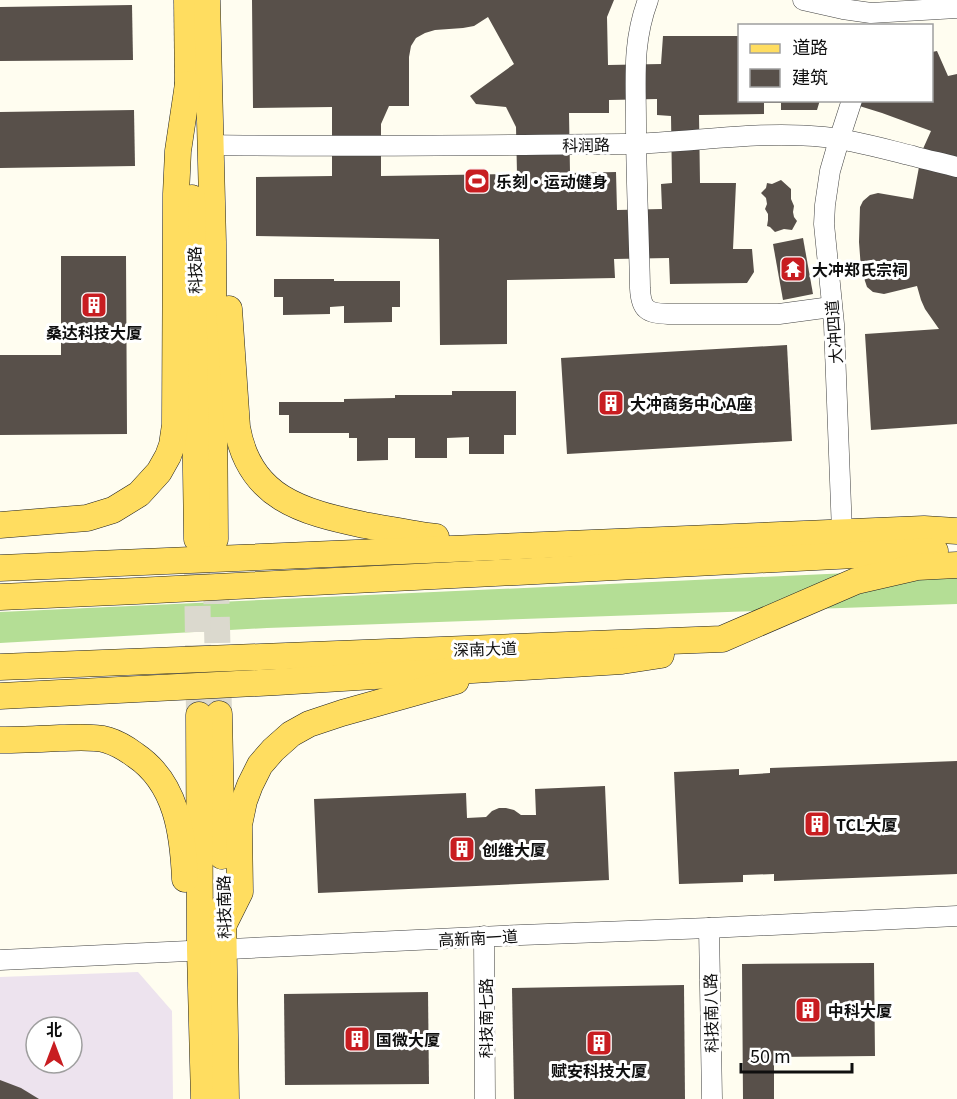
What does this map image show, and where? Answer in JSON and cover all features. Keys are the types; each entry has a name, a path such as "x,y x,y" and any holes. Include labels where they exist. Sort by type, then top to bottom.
{"main road":[{"name":"科技路","path":"187,0 188,84 206,539 213,242 207,0"},
{"path":"0,525 87,518 113,510 139,494 159,472 168,456 175,425 178,151 188,84"},
{"path":"213,242 228,301 240,444 256,475 269,489 284,500 305,510 328,517 406,533 520,545"},
{"path":"0,568 842,532 924,529 957,531"},
{"path":"0,597 957,549"},
{"name":"深南大道","path":"0,667 722,639 856,582 917,567 957,565"},
{"path":"0,581 136,591"},
{"path":"0,696 622,661 672,654 722,639"},
{"path":"0,682 75,664"},
{"path":"224,924 240,892 239,825 244,801 260,765 273,750 291,734 309,724 494,668"},
{"name":"科技南路","path":"204,1099 212,950 209,714 224,924 212,950 226,1099"},
{"path":"0,740 71,738 107,740 125,748 152,769 172,800 177,817 183,854 186,913 189,925 212,950"}],"street":[{"path":"648,0 642,16 635,56 642,303 651,312 668,314 761,314 831,307"},
{"path":"802,0 872,13 957,8"},
{"name":"大冲四道","path":"842,532 834,324 824,224 830,171 851,102"},
{"name":"科润路","path":"211,145 636,144 749,136 815,137 893,151 957,167"},
{"name":"高新南一道","path":"0,960 957,916"},
{"name":"科技南八路","path":"709,928 712,1099"},
{"name":"科技南七路","path":"484,936 485,1099"}],"shaded area":[{"path":"138,972 172,1011 173,1099 0,1099 0,977"}],"green space":[{"path":"957,568 957,604 267,628 0,643 0,612"}],"building":[{"path":"252,0 614,0 607,17 608,65 661,64 663,36 738,36 738,102 819,102 817,110 781,110 781,103 764,103 764,114 699,115 700,183 736,183 733,249 752,249 754,272 747,283 670,284 669,258 614,259 615,278 507,280 507,344 440,345 439,239 256,236 256,177 332,176 332,107 253,108","holes":["488,17 514,64 470,96 476,104 506,107 516,127 517,174 381,176 381,124 389,106 409,106 409,57 411,46 416,38 435,30 474,26","657,99 657,115 671,116 672,183 661,184 662,209 617,210 616,172 570,173 569,113 609,113 609,100"]},
{"path":"132,5 133,60 0,61 0,7"},
{"path":"937,51 948,76 957,74 957,424 871,430 865,334 939,329 925,309 917,286 884,294 873,292 867,287 861,269 860,207 870,195 878,193 913,199 922,151 931,131 846,102 933,102 933,52"},
{"path":"134,110 135,166 0,168 0,112"},
{"path":"781,180 791,189 793,212 797,221 792,230 784,229 775,232 767,226 766,198 761,193 767,183 772,184"},
{"name":"大冲郑氏宗祠","path":"803,238 813,294 783,300 773,244"},
{"name":"桑达科技大厦","path":"61,256 126,256 127,434 0,435 0,355 61,355"},
{"path":"274,279 400,281 400,307 392,307 392,322 344,323 344,306 330,307 330,314 283,315 283,297 274,297"},
{"path":"787,345 792,441 567,454 561,358"},
{"path":"452,391 516,391 516,435 504,435 504,454 469,454 469,437 447,438 447,458 415,458 415,438 388,438 388,460 357,461 357,438 349,438 349,433 289,433 289,415 279,415 279,402 344,402 344,399 395,398 395,395 452,395"},
{"name":"TCL大厦","path":"957,761 957,874 774,881 774,874 743,875 743,882 679,884 674,772 739,769 739,775 770,773 770,768"},
{"name":"创维大厦","path":"605,786 609,880 318,893 314,799 466,793 467,818 486,817 499,808 514,810 521,815 536,815 535,789"},
{"name":"中科大厦","path":"874,963 875,1056 774,1057 774,1099 743,1099 742,964"},
{"name":"赋安科技大厦","path":"684,985 685,1099 514,1099 512,988"},
{"name":"国微大厦","path":"428,992 429,1084 285,1085 284,994"},
{"path":"0,1080 21,1088 39,1099 0,1099"}],"tunnel":[{"path":"215,539 219,714"},
{"path":"197,567 199,715"}],"place":[{"name":"乐刻·运动健身","path":"477,181"},
{"name":"大冲郑氏宗祠","path":"793,269"},
{"name":"桑达科技大厦","path":"94,305"},
{"name":"大冲商务中心A座","path":"611,403"},
{"name":"TCL大厦","path":"817,824"},
{"name":"创维大厦","path":"462,849"},
{"name":"中科大厦","path":"808,1010"},
{"name":"国微大厦","path":"357,1039"},
{"name":"赋安科技大厦","path":"599,1043"}]}
